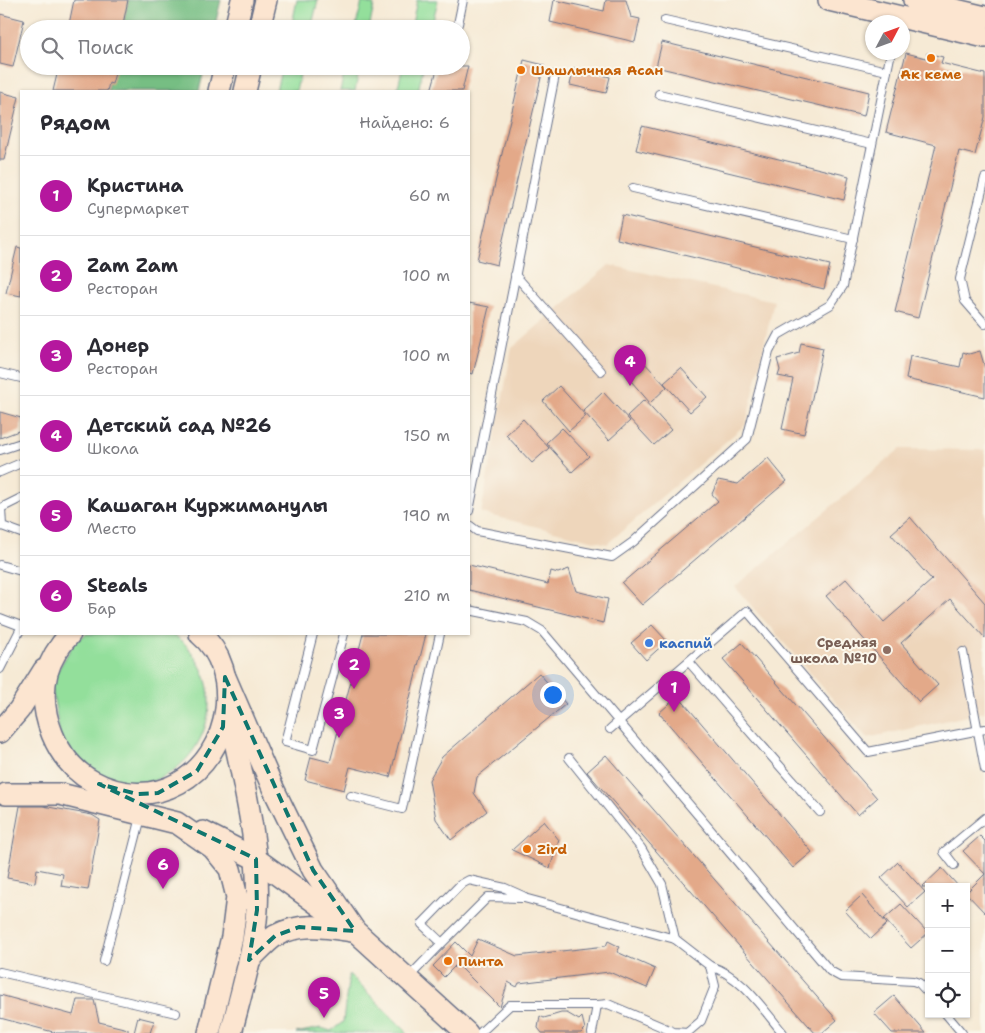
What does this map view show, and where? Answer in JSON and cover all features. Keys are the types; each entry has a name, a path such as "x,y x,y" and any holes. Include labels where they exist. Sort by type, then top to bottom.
{"main road":[{"path":"236,20 242,0"},
{"path":"261,20 266,0"},
{"path":"829,0 879,15"},
{"path":"914,0 985,17"},
{"path":"910,22 985,37"},
{"path":"219,90 223,75"},
{"path":"245,90 249,75"},
{"path":"201,635 216,653 273,788 313,870 355,931"},
{"path":"215,635 256,859 257,910 249,960 231,1033"},
{"path":"0,732 19,710 62,642"},
{"path":"62,642 47,672 44,692 46,713 52,732 61,750 74,766 94,782 177,823 217,838 256,859 355,931 467,1033"},
{"path":"3,795 94,782 137,794 158,793 181,783 197,770 218,742 223,727 227,698"},
{"path":"3,795 60,794 177,823 213,848 230,869 237,897 232,937 209,1033"},
{"path":"249,960 275,936 299,927 319,926 355,931"}],"lane":[{"path":"459,20 463,0"},
{"path":"665,20 887,71"},
{"path":"470,528 477,531 612,557 632,542 747,440 769,352 778,335 830,305 843,286 889,60"},
{"path":"470,505 555,75"},
{"path":"659,94 872,144"},
{"path":"985,178 960,279 965,301 985,324"},
{"path":"633,188 853,239"},
{"path":"516,275 601,371"},
{"path":"0,373 20,378"},
{"path":"0,450 20,443"},
{"path":"0,472 20,463"},
{"path":"20,498 1,508 2,526 20,533"},
{"path":"0,565 20,571"},
{"path":"470,610 527,622 542,631 830,971 841,977 914,981 919,983 925,990"},
{"path":"610,729 747,610 868,752 985,729"},
{"path":"0,618 20,627"},
{"path":"0,669 20,629"},
{"path":"313,635 285,742 314,750 344,635"},
{"path":"351,796 402,808 440,635"},
{"path":"963,652 976,731 985,768"},
{"path":"689,662 820,812"},
{"path":"569,758 645,856 662,884 675,939"},
{"path":"104,961 142,815"},
{"path":"954,865 944,852 985,818"},
{"path":"442,943 422,924 460,886 469,880 505,888 524,898 675,939 710,966 724,971 752,996 783,1033"},
{"path":"406,979 488,897 524,898"},
{"path":"480,1033 510,1005 608,1004 674,1032 687,1033 701,1021 716,986 710,966"},
{"path":"0,972 176,1013"},
{"path":"592,1033 597,1005"},
{"path":"949,1018 962,1033"}],"highlighted area":[{"path":"225,677 313,870 355,931 299,927 275,936 249,960 257,910 256,859 99,784 137,794 158,793 197,771 223,727"}],"shaded area":[{"path":"609,265 774,301 746,424 607,544 481,513 512,348"},
{"name":"Средняя школа №10","path":"900,449 985,450 985,712 867,738 735,587"}],"green space":[{"path":"128,0 221,0 216,20 124,20"},
{"path":"297,0 318,0 313,20 293,20"},
{"path":"417,0 438,0 433,20 413,20"},
{"path":"362,2 374,5 371,20 357,20"},
{"path":"111,75 203,75 199,90 108,90"},
{"path":"280,75 300,75 296,90 276,90"},
{"path":"344,75 358,75 355,90 340,90"},
{"path":"401,75 422,75 418,90 397,90"},
{"path":"85,635 173,635 190,650 206,680 209,704 205,728 194,750 178,767 158,779 134,784 109,780 91,770 62,748 51,682 74,643"},
{"path":"349,974 408,1033 296,1033 321,1028 331,1031 343,1022"}],"building":[{"path":"74,0 128,0 124,20 70,20"},
{"path":"554,0 604,11 606,0 626,0 631,17 640,19 635,42 550,22"},
{"path":"0,14 24,20 20,20 20,37 13,67 0,64"},
{"path":"662,42 869,92 864,116 656,67"},
{"path":"927,53 943,57 941,63 985,74 985,117 975,155 959,151 918,318 895,312 936,145 886,132 904,60 910,60 910,54 926,58"},
{"path":"524,60 544,65 497,265 477,260"},
{"path":"574,68 610,77 606,93 570,85"},
{"path":"57,75 114,75 112,84 109,83 107,90 53,90"},
{"path":"435,75 466,75 462,90 431,90"},
{"path":"0,92 19,97 4,160 0,160"},
{"path":"642,126 849,176 844,200 636,150"},
{"path":"622,215 830,265 824,289 617,239"},
{"path":"17,247 20,248 20,296 6,293"},
{"path":"470,303 489,307 473,374 470,373"},
{"path":"801,343 823,348 804,434 782,429 793,379 778,376 780,370 777,359 799,353"},
{"path":"980,351 985,368 985,397 906,379 910,356 960,367 963,352 969,354"},
{"path":"641,359 667,387 650,403 625,374"},
{"path":"681,368 707,397 690,412 664,383"},
{"path":"559,386 586,416 569,431 543,401"},
{"path":"603,392 630,421 609,440 583,411"},
{"path":"644,400 671,430 654,445 627,416"},
{"path":"0,412 20,418 20,430 0,438"},
{"path":"523,419 549,448 532,463 506,435"},
{"path":"562,428 589,456 572,472 546,443"},
{"path":"768,458 787,481 642,605 622,583 718,501 712,494 718,480 738,484"},
{"path":"910,517 985,603 985,638 950,599 901,643 938,685 919,702 826,596 846,579 884,622 932,580 891,534"},
{"path":"470,565 548,584 551,571 558,573 569,569 576,591 608,599 603,623 470,590"},
{"path":"652,625 667,641 646,660 631,643"},
{"path":"363,635 426,635 390,777 350,767 344,790 305,780 311,757 330,762"},
{"path":"742,643 877,798 858,815 723,659"},
{"path":"539,673 566,704 477,777 474,793 487,811 451,840 436,819 429,780 442,757"},
{"path":"678,696 812,852 793,868 659,713"},
{"path":"606,755 837,1020 822,1033 815,1033 587,772"},
{"path":"20,806 43,806 92,815 100,820 88,890 61,886 63,874 37,869 35,883 7,878"},
{"path":"544,821 559,840 550,868 512,850"},
{"path":"980,836 985,841 985,874 963,851"},
{"path":"898,862 925,892 908,907 881,878"},
{"path":"942,868 955,883 926,883"},
{"path":"985,874 985,913 970,897 970,889"},
{"path":"862,895 887,924 871,939 845,911"},
{"path":"901,904 925,930 925,936 911,948 884,919"},
{"path":"478,939 517,956 606,946 608,941 620,947 617,952 655,969 647,988 609,972 519,983 517,987 508,982 500,1007 457,964 444,977 433,966 456,942 470,956"},
{"path":"0,995 73,1015 77,1000 94,1000 99,1022 128,1029 128,1033 57,1033 0,1018"},
{"path":"894,996 926,1033 892,1033 874,1013"},
{"path":"567,1013 579,1020 582,1017 585,1029 581,1033 542,1033 538,1028 540,1016 544,1018"},
{"path":"138,1017 154,1021 150,1033 134,1033"}],"place":[{"name":"Ак кеме","path":"931,58"},
{"name":"Шашлычная Асан","path":"521,70"},
{"name":"Детский сад №26","path":"630,386"},
{"name":"каспий","path":"649,643"},
{"name":"Средняя школа №10","path":"887,650"},
{"name":"Zam Zam","path":"354,689"},
{"name":"Кристина","path":"674,712"},
{"name":"Донер","path":"339,738"},
{"name":"Zird","path":"527,849"},
{"name":"Steals","path":"163,889"},
{"name":"Пинта","path":"448,961"},
{"name":"Кашаган Куржиманулы","path":"324,1018"}]}
